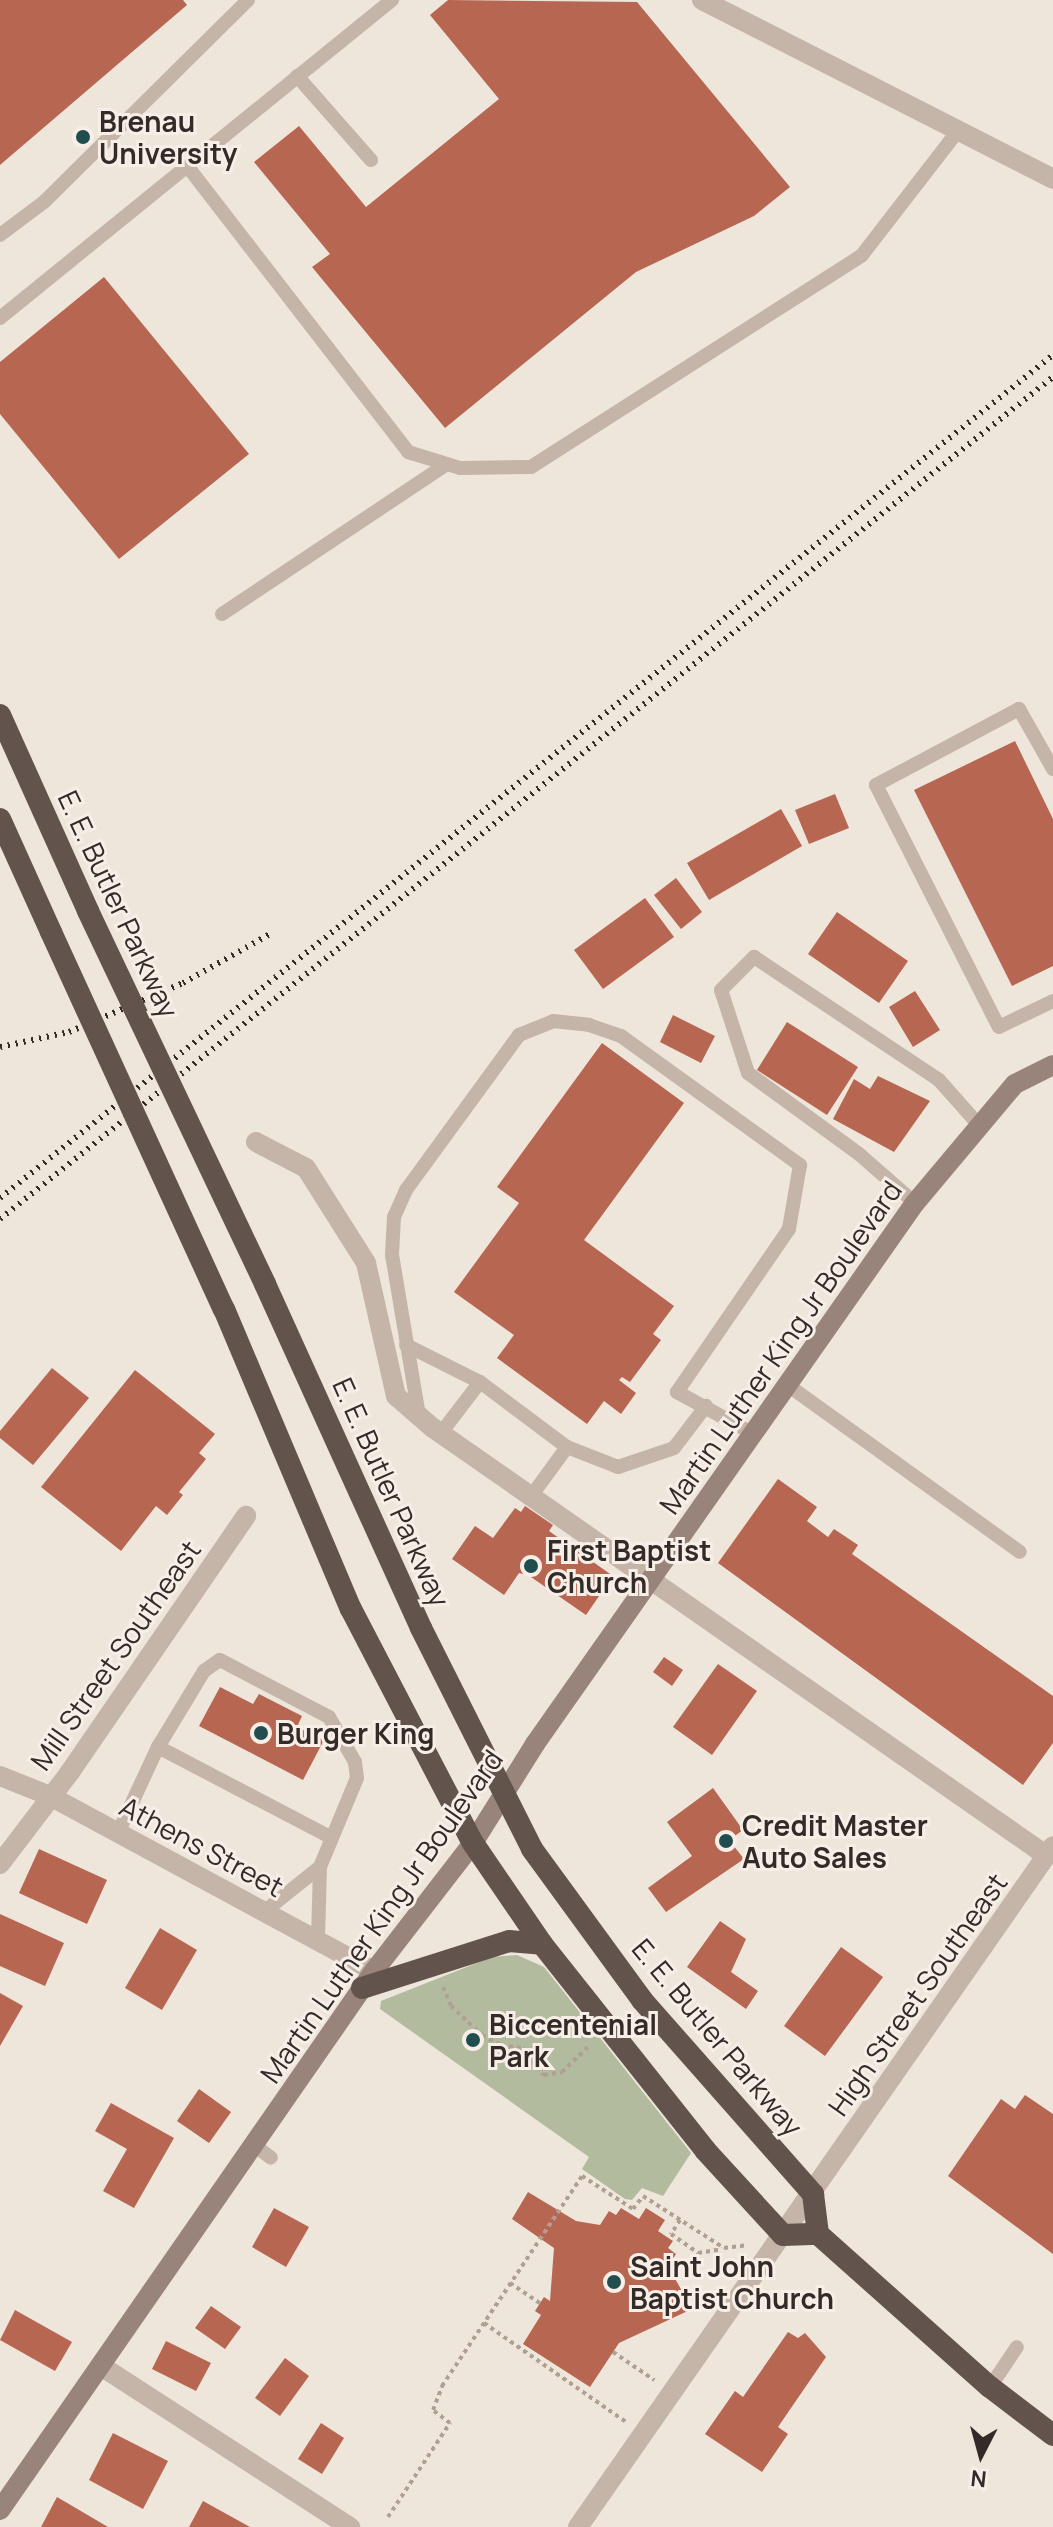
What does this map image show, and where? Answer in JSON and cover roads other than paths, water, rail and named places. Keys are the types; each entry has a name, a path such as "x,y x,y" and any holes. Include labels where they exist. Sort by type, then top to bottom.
{"highway":[{"name":"E. E. Butler Parkway","path":"0,715 421,1628 507,1791 532,1849 642,2000 813,2194"},
{"path":"0,819 224,1309 351,1609 473,1843 542,1944 705,2150 783,2235 818,2234"},
{"path":"368,1980 509,1941 542,1944"},
{"path":"813,2194 818,2234 990,2387 1053,2435"}],"main road":[{"name":"Martin Luther King Jr Boulevard","path":"0,2510 368,1980 473,1843 752,1433 789,1386 915,1203 977,1123 1015,1084 1053,1065"}],"street":[{"path":"702,0 1053,179"},
{"path":"256,1142 306,1168 366,1263 396,1396 441,1433 1050,1851"},
{"name":"Mill Street Southeast","path":"0,1864 246,1516"},
{"name":"Athens Street","path":"0,1776 50,1796 318,1940 368,1980"},
{"name":"High Street Southeast","path":"578,2527 1050,1851"},
{"path":"101,2366 350,2527"}],"lane":[{"path":"0,235 44,202 248,0"},
{"path":"0,318 392,0"},
{"path":"297,76 371,160"},
{"path":"188,167 408,452 447,464 531,467 862,255 957,132"},
{"path":"222,614 447,464"},
{"path":"1053,769 1019,709 876,785 999,1027 1053,1001"},
{"path":"915,1203 859,1154 748,1073 721,990 754,957 939,1080 977,1123"},
{"path":"419,1416 392,1255 394,1217 406,1190 519,1035 553,1021 589,1025 621,1036 800,1165 789,1229 677,1392 752,1433"},
{"path":"406,1345 480,1382 567,1447 618,1467 674,1448 706,1406"},
{"path":"441,1433 480,1382"},
{"path":"789,1386 1020,1552"},
{"path":"532,1495 567,1447"},
{"path":"118,1833 158,1747 204,1671 220,1660 329,1717 355,1762 357,1778 320,1867 318,1940"},
{"path":"158,1747 330,1837"},
{"path":"265,1911 320,1867"},
{"path":"254,2145 271,2158"},
{"path":"990,2387 1017,2347"}],"railway":[{"path":"0,1198 1053,355"},
{"path":"0,1219 1053,377"},
{"path":"0,1047 69,1032 183,983 270,934"}],"place":[{"name":"Brenau University","path":"83,137"},
{"name":"First Baptist Church","path":"531,1566"},
{"name":"Burger King","path":"261,1733"},
{"name":"Credit Master Auto Sales","path":"726,1841"},
{"name":"Biccentenial Park","path":"473,2040"},
{"name":"Saint John Baptist Church","path":"614,2282"}]}
